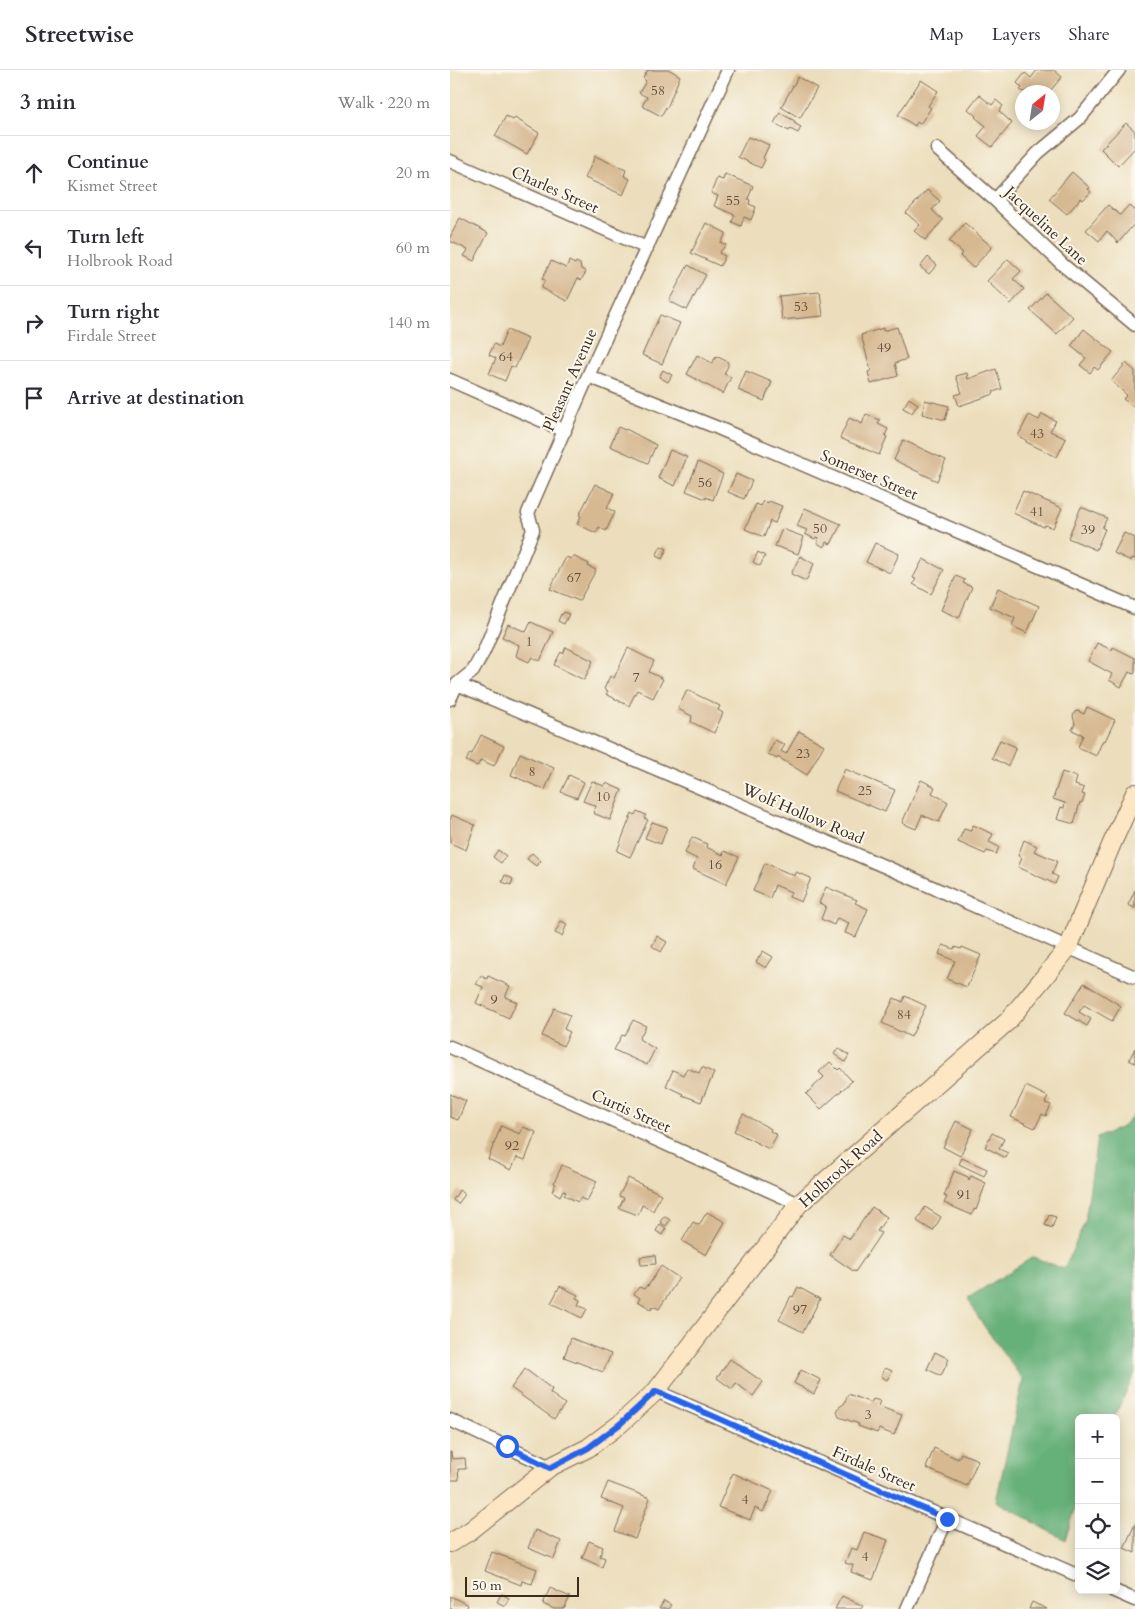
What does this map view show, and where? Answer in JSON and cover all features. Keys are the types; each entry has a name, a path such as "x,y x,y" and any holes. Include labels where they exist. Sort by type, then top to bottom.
{"street":[{"name":"Pleasant Avenue","path":"450,699 457,684 473,671 484,651 533,530 528,513 588,376 728,70"},
{"path":"996,200 1038,153 1080,118 1119,70"},
{"name":"Jacqueline Lane","path":"937,150 996,200 1064,265 1135,325"},
{"name":"Charles Street","path":"450,161 647,248"},
{"name":"Somerset Street","path":"588,376 718,428 1135,608"},
{"path":"450,380 565,431"},
{"name":"Wolf Hollow Road","path":"457,684 898,872 1135,977"},
{"name":"Holbrook Road","path":"450,1543 470,1531 550,1468 588,1448 620,1424 656,1391 799,1204 1008,1021 1068,948 1135,793"},
{"name":"Curtis Street","path":"450,1047 799,1204"},
{"name":"Firdale Street","path":"656,1391 1075,1574"},
{"path":"450,1420 550,1468"},
{"path":"907,1609 947,1519"},
{"path":"1120,1593 1135,1600"}],"green space":[{"path":"1135,1113 1135,1373 1116,1414 1075,1414 1075,1510 1065,1540 996,1501 1023,1380 979,1319 968,1298 1033,1257 1064,1269 1085,1222 1097,1138 1124,1126"}],"building":[{"path":"648,70 670,70 680,76 667,108 661,116 642,106 647,97 639,93 646,81 643,78"},
{"path":"1037,70 1054,70 1062,77 1055,85 1019,85 1017,83 1025,73 1031,78"},
{"path":"798,77 817,88 800,118 781,107"},
{"path":"921,80 938,91 928,106 931,108 920,124 917,122 915,126 898,115"},
{"path":"979,95 992,105 996,100 1003,106 999,111 1012,123 992,147 978,136 986,126 968,109"},
{"path":"780,113 795,121 794,123 801,127 798,133 790,129 789,131 774,123"},
{"path":"506,116 513,120 515,118 539,133 527,154 495,136"},
{"path":"1126,123 1135,131 1135,148 1118,166 1101,149"},
{"path":"748,137 769,145 761,168 738,157"},
{"path":"595,156 626,170 624,176 630,179 623,195 585,178"},
{"path":"1072,172 1090,188 1088,189 1091,192 1083,200 1081,198 1067,214 1049,199"},
{"path":"725,174 753,186 748,199 750,200 749,204 756,207 751,220 744,217 741,226 732,222 735,215 714,206 718,196 711,193 717,178 723,180"},
{"path":"927,190 940,201 932,210 943,220 925,240 914,231 920,225 906,213"},
{"path":"1108,205 1120,215 1129,205 1135,210 1135,223 1118,243 1107,231 1099,241 1086,230"},
{"path":"460,218 488,233 474,261 464,256 468,250 450,241 450,237"},
{"path":"706,223 726,233 721,243 726,245 719,253 725,256 720,266 691,253"},
{"path":"965,223 992,247 973,268 960,256 963,253 949,241"},
{"path":"928,257 937,265 929,274 920,267"},
{"path":"1008,259 1021,271 1013,279 1024,289 1011,304 987,281"},
{"path":"551,261 566,268 569,261 575,264 576,262 586,272 581,280 578,278 567,301 541,288 545,280 542,279"},
{"path":"688,265 706,275 687,310 669,301"},
{"path":"820,292 823,316 782,320 779,296"},
{"path":"1046,293 1073,317 1057,334 1030,310"},
{"path":"660,315 680,323 662,364 642,355"},
{"path":"897,327 907,359 895,363 898,376 871,384 868,372 871,371 861,335 883,328 883,331"},
{"path":"1084,329 1113,352 1098,370 1094,367 1090,373 1080,365 1086,358 1071,346"},
{"path":"507,330 528,339 515,368 511,366 505,381 489,374 496,358 489,355 494,344 500,347"},
{"path":"697,355 712,363 718,357 728,362 724,374 731,377 723,394 687,374"},
{"path":"1126,363 1135,371 1135,402 1132,406 1123,399 1127,395 1111,381"},
{"path":"996,369 1002,389 993,392 994,394 959,406 955,395 962,393 956,376 967,373 968,379"},
{"path":"663,370 672,375 668,382 659,377"},
{"path":"746,371 772,382 764,401 738,390"},
{"path":"909,398 918,404 912,413 903,408"},
{"path":"925,400 949,406 945,420 922,414"},
{"path":"866,414 880,420 878,424 888,429 885,436 887,437 879,455 840,438 849,418 862,424"},
{"path":"1042,414 1056,421 1050,431 1066,439 1057,457 1018,436 1029,415 1039,420"},
{"path":"618,427 626,429 656,445 648,463 610,446"},
{"path":"903,440 946,460 937,481 894,460"},
{"path":"670,450 687,457 675,486 658,478"},
{"path":"698,462 723,474 713,500 686,491"},
{"path":"736,474 752,481 744,499 728,492"},
{"path":"595,484 614,493 607,508 615,512 606,531 599,527 596,533 577,524 581,516 579,515"},
{"path":"1023,491 1062,508 1053,528 1045,525 1044,527 1013,513"},
{"path":"763,501 768,503 769,501 782,506 775,523 770,521 764,537 745,529 756,504 761,506"},
{"path":"1081,507 1107,518 1102,528 1105,529 1096,550 1068,538"},
{"path":"805,508 841,524 831,544 826,542 824,547 817,543 819,538 816,537 815,539 805,534 807,530 797,526"},
{"path":"782,529 804,537 798,554 775,546"},
{"path":"1124,533 1135,538 1135,559 1132,558 1131,561 1114,553"},
{"path":"875,543 899,554 890,573 866,562"},
{"path":"661,546 667,549 662,559 656,556"},
{"path":"758,552 765,556 760,566 753,562"},
{"path":"573,556 596,570 579,601 550,589 566,557 571,559"},
{"path":"800,556 814,564 806,581 791,574"},
{"path":"923,559 944,570 931,594 913,584 916,579 913,578"},
{"path":"956,576 965,580 963,583 972,587 959,618 941,610"},
{"path":"998,588 1039,606 1027,633 1012,626 1015,618 990,607"},
{"path":"564,612 569,614 564,624 558,621"},
{"path":"531,622 553,632 540,661 532,657 529,662 516,656 519,645 502,637 508,624 526,632"},
{"path":"1097,643 1112,650 1113,647 1135,658 1135,672 1134,674 1129,672 1121,687 1109,680 1112,674 1088,661"},
{"path":"566,647 593,661 584,680 554,665"},
{"path":"628,648 654,661 649,672 663,679 653,698 637,690 629,706 606,694 608,691 604,689 610,676 614,678"},
{"path":"687,690 720,706 718,710 723,713 714,733 691,722 692,716 678,709"},
{"path":"1087,707 1115,720 1096,756 1078,747 1083,735 1072,730 1075,724 1073,716 1075,712 1078,711 1084,714"},
{"path":"799,731 824,745 807,775 778,757 777,759 768,754 775,740 785,745 781,751 786,754"},
{"path":"481,735 504,746 494,766 481,760 477,766 466,761 470,753 472,754"},
{"path":"1000,740 1016,747 1008,766 992,758"},
{"path":"520,753 554,768 545,790 511,775"},
{"path":"845,769 895,790 885,812 835,791"},
{"path":"1062,772 1077,777 1075,785 1084,788 1082,794 1085,795 1082,803 1080,802 1074,824 1057,819 1061,807 1064,808 1065,803 1053,799"},
{"path":"569,775 584,782 577,798 561,792"},
{"path":"921,780 935,787 932,793 948,802 939,822 922,815 916,829 902,823"},
{"path":"592,781 604,786 606,783 622,790 610,820 593,813 596,806 583,801"},
{"path":"637,811 646,815 644,818 648,820 630,857 617,851 632,813 635,815"},
{"path":"452,815 475,825 466,850 450,843 450,820"},
{"path":"652,822 667,827 661,844 645,838"},
{"path":"973,825 993,834 989,842 999,847 996,854 987,851 985,854 958,842 964,829 971,831"},
{"path":"692,837 707,844 706,847 723,855 724,851 739,857 726,884 693,869 697,859 685,853"},
{"path":"1024,840 1037,846 1034,851 1057,861 1052,874 1058,877 1055,884 1018,867 1022,858 1018,856"},
{"path":"498,850 506,856 501,863 493,857"},
{"path":"532,853 541,861 536,866 527,859"},
{"path":"765,863 795,876 796,872 811,878 801,902 789,897 791,892 775,885 770,898 753,891"},
{"path":"505,875 513,879 511,885 502,882"},
{"path":"826,887 857,900 855,903 868,909 856,937 845,933 849,923 837,918 834,925 821,919 826,906 819,903"},
{"path":"1135,890 1135,908 1128,905"},
{"path":"561,921 567,924 562,936 555,933"},
{"path":"657,936 667,942 661,952 652,946"},
{"path":"943,945 954,949 955,947 961,949 962,947 981,955 967,987 947,979 955,961 939,954"},
{"path":"763,951 773,957 766,968 756,962"},
{"path":"481,976 487,979 488,976 510,986 505,997 517,1002 509,1018 476,1003 483,987 476,984"},
{"path":"1084,983 1121,1006 1112,1021 1084,1005 1079,1012 1091,1019 1087,1026 1065,1013"},
{"path":"905,996 926,1006 911,1037 882,1023 894,998 903,1002"},
{"path":"554,1008 570,1015 564,1029 570,1032 563,1046 542,1036"},
{"path":"633,1020 646,1026 639,1039 655,1049 647,1065 614,1050 622,1035 625,1036"},
{"path":"838,1048 849,1055 845,1062 834,1054"},
{"path":"1135,1048 1135,1063 1129,1060"},
{"path":"830,1062 838,1070 840,1068 852,1081 821,1109 806,1094 824,1077 819,1072"},
{"path":"702,1067 714,1073 701,1102 682,1095 666,1086 673,1070 683,1075 687,1068 699,1073"},
{"path":"1026,1086 1048,1097 1045,1103 1051,1105 1046,1116 1042,1114 1035,1128 1011,1117"},
{"path":"450,1094 466,1101 458,1120 450,1117"},
{"path":"743,1114 771,1129 770,1131 777,1135 769,1149 734,1131"},
{"path":"956,1121 973,1129 960,1156 943,1147"},
{"path":"501,1126 520,1134 523,1127 536,1132 525,1160 517,1157 511,1170 488,1159"},
{"path":"992,1133 1004,1139 999,1149 1008,1153 1006,1158 985,1147"},
{"path":"962,1158 987,1169 984,1176 959,1164"},
{"path":"562,1165 597,1181 587,1201 580,1198 578,1202 564,1195 566,1192 563,1190 560,1196 552,1191"},
{"path":"954,1171 968,1177 969,1180 971,1176 986,1183 976,1210 974,1209 972,1215 944,1203 947,1197 944,1196"},
{"path":"628,1178 661,1194 653,1211 642,1205 638,1215 619,1208 624,1198 619,1196"},
{"path":"459,1190 465,1194 458,1204 453,1200"},
{"path":"872,1207 887,1217 877,1231 881,1233 855,1272 830,1255 843,1235 850,1239"},
{"path":"925,1207 941,1217 933,1231 917,1221"},
{"path":"707,1212 725,1222 706,1255 682,1241 693,1222 699,1225"},
{"path":"1049,1215 1056,1217 1052,1228 1045,1225"},
{"path":"664,1216 670,1220 666,1226 660,1222"},
{"path":"660,1224 666,1228 662,1235 656,1231"},
{"path":"655,1255 656,1264 641,1265 640,1257"},
{"path":"661,1266 679,1278 659,1309 653,1306 651,1309 638,1301 640,1298 634,1294 639,1287 644,1289 648,1286"},
{"path":"560,1286 578,1295 576,1298 580,1300 578,1305 587,1309 582,1318 551,1303"},
{"path":"798,1287 820,1299 803,1332 779,1320 791,1296 793,1297"},
{"path":"571,1338 611,1354 603,1372 564,1357"},
{"path":"935,1352 949,1359 941,1376 927,1369"},
{"path":"730,1359 763,1382 753,1396 736,1383 732,1389 717,1378"},
{"path":"885,1368 892,1371 887,1380 881,1376"},
{"path":"525,1369 552,1389 550,1393 565,1404 554,1419 511,1388"},
{"path":"801,1370 821,1380 814,1394 794,1383"},
{"path":"848,1394 871,1403 873,1399 880,1401 878,1406 902,1415 894,1435 879,1429 877,1433 839,1417 837,1412 839,1407 844,1404"},
{"path":"934,1448 958,1459 961,1453 978,1460 967,1486 926,1468"},
{"path":"450,1452 452,1459 465,1458 466,1469 458,1469 459,1480 450,1480"},
{"path":"733,1473 773,1491 763,1512 755,1508 750,1520 718,1507"},
{"path":"608,1482 650,1498 635,1539 615,1531 624,1508 601,1499"},
{"path":"1135,1524 1135,1553 1124,1548"},
{"path":"535,1530 561,1541 554,1559 528,1548"},
{"path":"864,1532 888,1540 873,1580 851,1572 853,1565 845,1563 851,1548 857,1550"},
{"path":"589,1541 603,1547 600,1556 605,1558 602,1567 582,1558"},
{"path":"492,1552 537,1569 532,1584 522,1581 521,1585 485,1571"},
{"path":"550,1588 570,1597 564,1609 554,1609 543,1604"},
{"path":"501,1594 509,1598 505,1606 497,1602"},
{"path":"450,1596 468,1605 466,1609 450,1609"},
{"path":"842,1596 863,1606 861,1609 835,1609"},
{"path":"664,1601 671,1605 668,1609 659,1609"},
{"path":"1032,1602 1047,1609 1029,1609"}],"route":[{"path":"507,1446 550,1468 588,1448 620,1424 656,1391 947,1519"}]}
